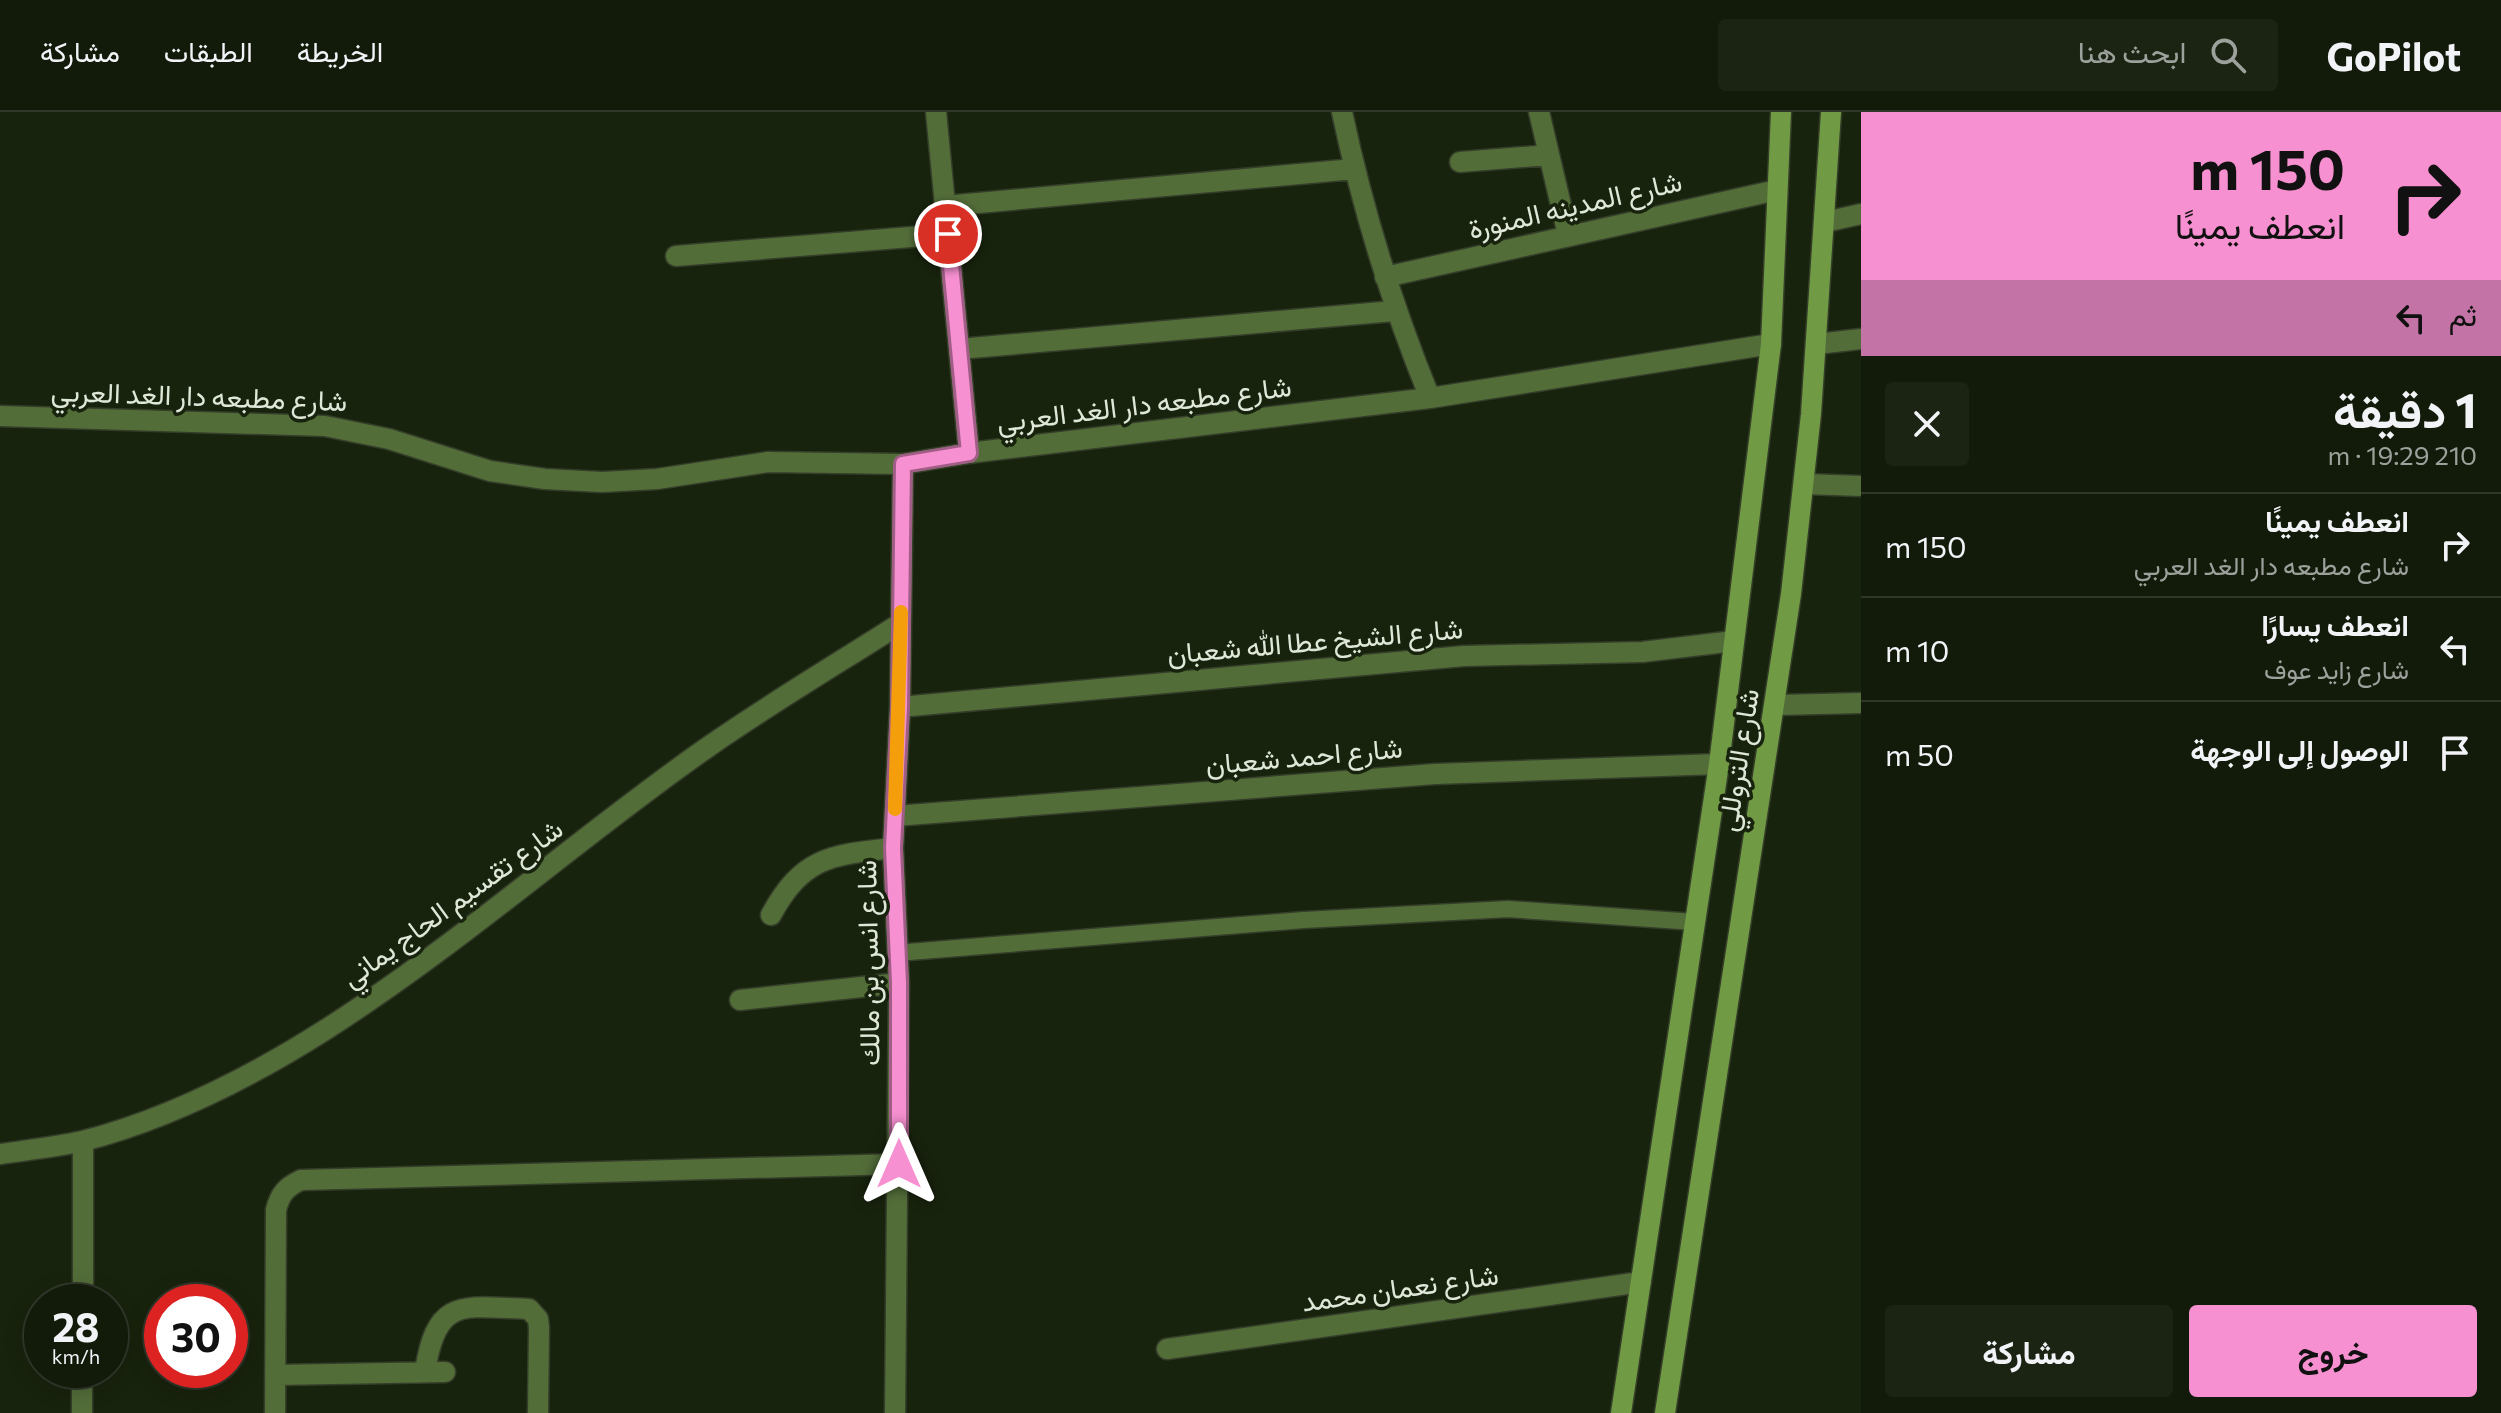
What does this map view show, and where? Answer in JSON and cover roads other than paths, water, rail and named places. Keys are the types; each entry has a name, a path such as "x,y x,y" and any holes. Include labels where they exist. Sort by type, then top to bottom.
{"street":[{"path":"936,112 969,453"},
{"path":"1342,112 1354,169 1394,311 1430,398"},
{"path":"1539,112 1568,235"},
{"name":"شارع التروللي","path":"1621,1413 1719,764 1771,344 1781,112"},
{"name":"شارع التروللي","path":"1665,1413 1775,705 1805,484 1831,112"},
{"path":"1460,162 1549,155"},
{"path":"945,206 1354,169"},
{"name":"شارع المدينه المنورة","path":"1385,277 1777,190"},
{"path":"1825,222 1861,214"},
{"path":"676,256 948,234"},
{"path":"959,349 1394,311"},
{"path":"1817,344 1861,339"},
{"name":"شارع مطبعه دار الغد العربي","path":"0,416 325,426 389,439 490,471 587,482 657,479 768,462 903,464 969,453 1430,398 1771,344"},
{"name":"شارع انس بن مالك","path":"895,1413 899,983 893,848 900,707 903,464"},
{"path":"1805,484 1861,486"},
{"name":"شارع تقسيم الحاج يماني","path":"0,1154 83,1141 182,1105 268,1064 340,1020 708,747 901,623"},
{"name":"شارع الشيخ عطا الله شعبان","path":"900,707 1464,656 1642,652 1734,641"},
{"path":"1775,705 1861,703"},
{"name":"شارع احمد شعبان","path":"895,816 1435,774 1719,764"},
{"path":"771,915 795,879 811,865 831,855 893,848"},
{"path":"740,1000 899,983"},
{"path":"83,1141 83,1284"},
{"path":"275,1413 276,1210 279,1197 289,1186 301,1180 899,1164"},
{"name":"شارع نعمان محمد","path":"1167,1349 1641,1282"},
{"path":"276,1375 435,1372 436,1329 448,1313 468,1307 529,1309 538,1319 539,1328 538,1413"},
{"path":"82,1388 82,1413"}],"lane":[{"path":"896,953 1304,920 1508,909 1695,922"}]}
